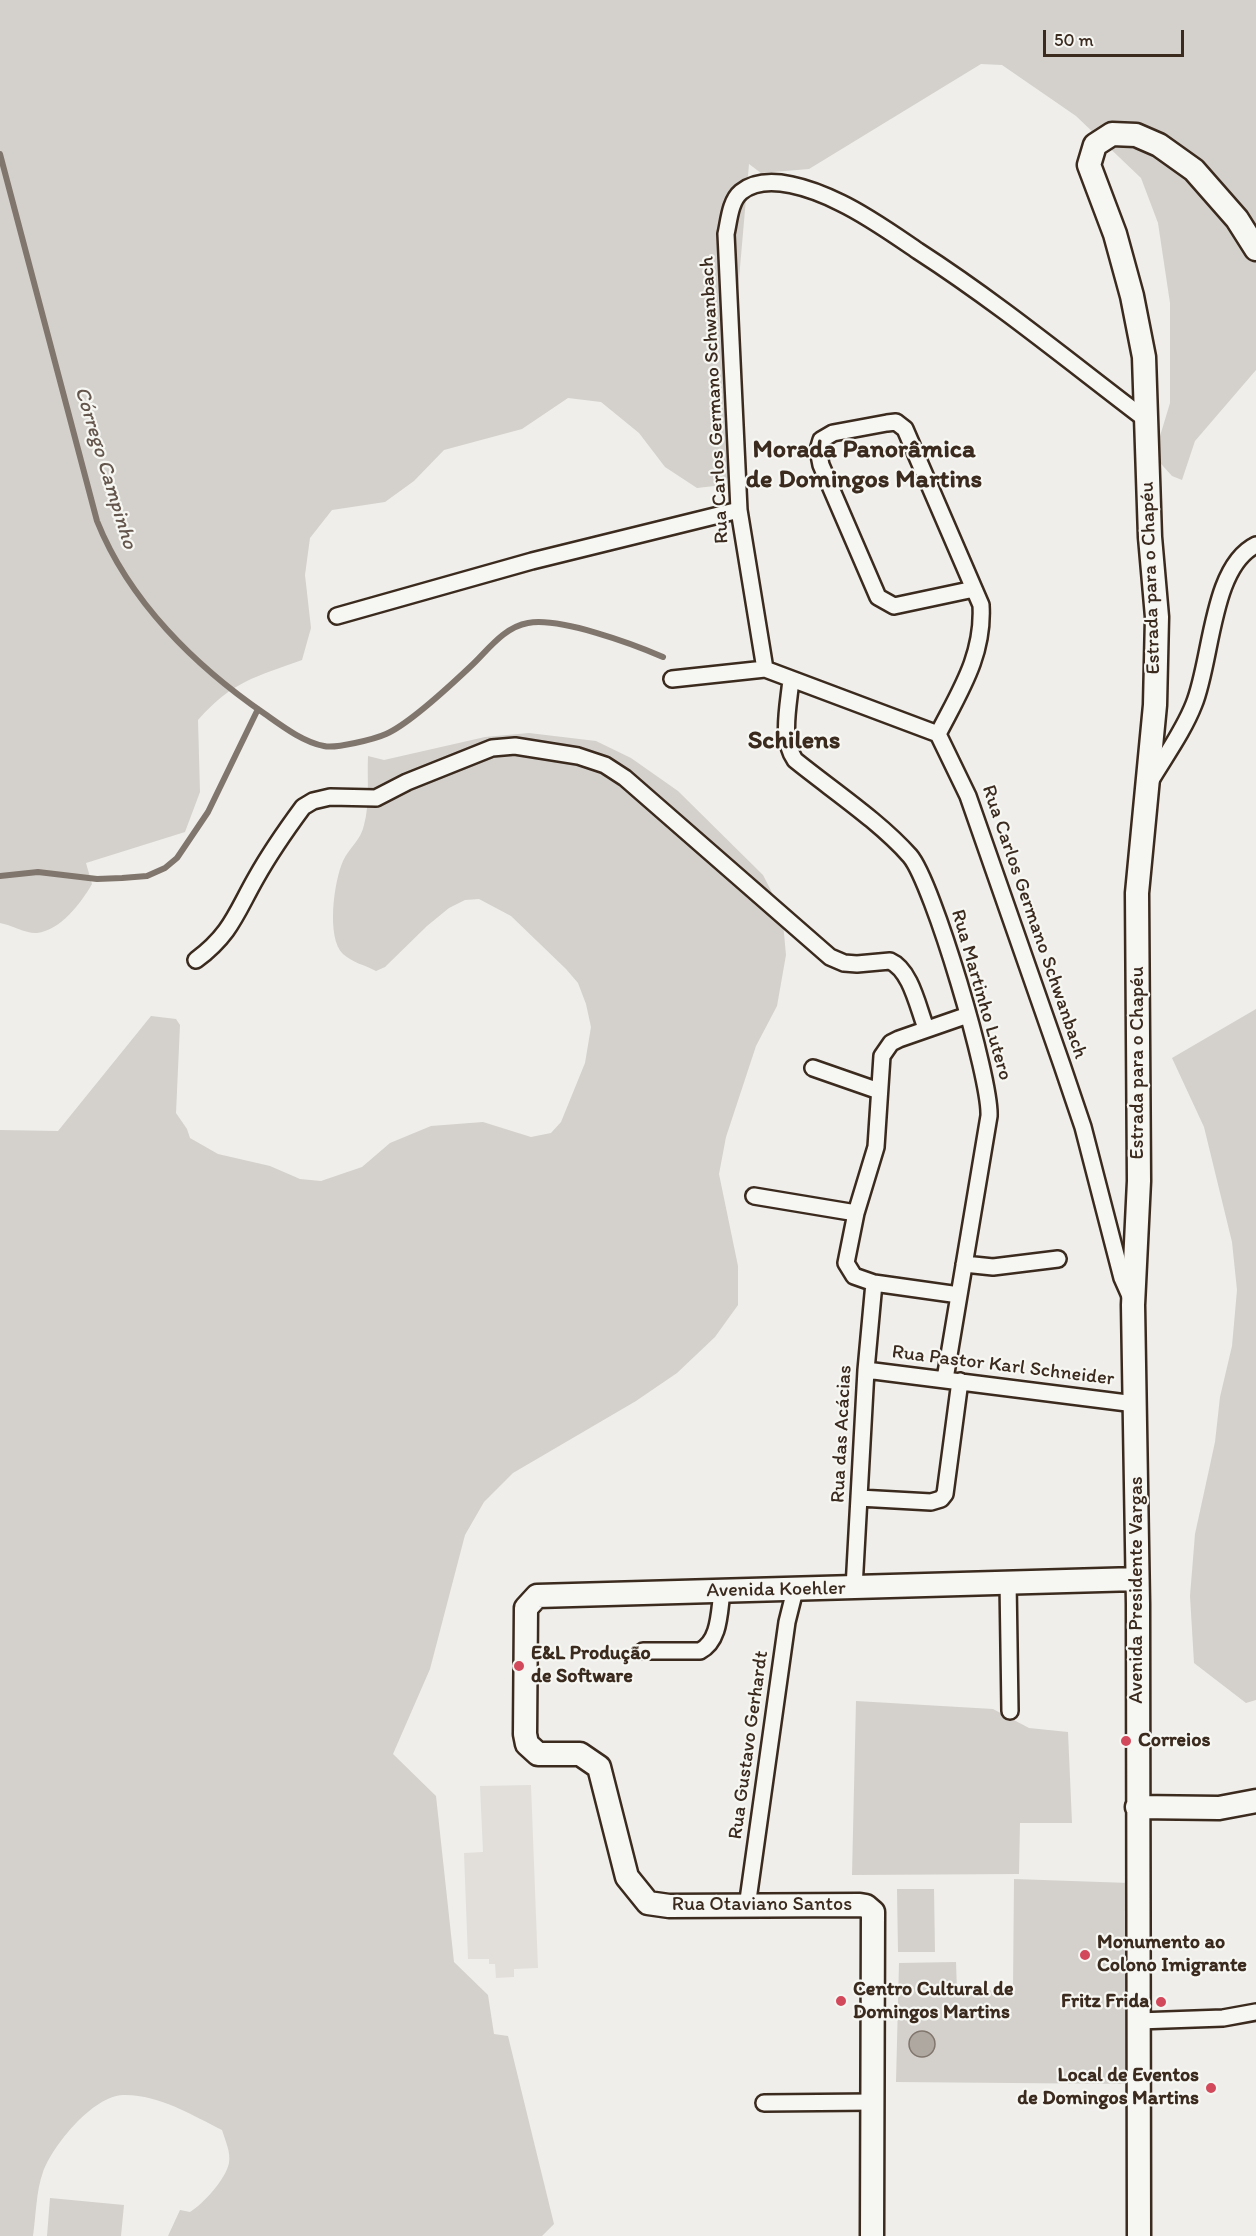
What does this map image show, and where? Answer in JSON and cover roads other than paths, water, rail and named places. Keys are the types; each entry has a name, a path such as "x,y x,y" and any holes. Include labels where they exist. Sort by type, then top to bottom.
{"street":[{"name":"Estrada para o Chapéu","path":"1133,1305 1139,1181 1137,892 1155,705 1157,617 1150,537 1144,357 1132,296 1115,234 1094,186 1089,165 1095,145 1112,134 1136,135 1159,145 1194,170 1238,219 1256,249"},
{"name":"Rua Carlos Germano Schwanbach","path":"765,669 739,510 726,234 734,202 740,192 755,185 773,183 802,188 841,203 960,278 1145,418"},
{"path":"672,679 765,669 938,734 967,676 982,629 981,605 905,429 896,422 832,433 821,440 818,450 821,465 878,597 884,602 901,605 974,589"},
{"path":"337,616 532,561 739,510"},
{"path":"1149,782 1194,704 1206,668 1214,623 1232,567 1249,548 1256,545"},
{"name":"Rua Martinho Lutero","path":"791,679 787,740 790,752 912,858 930,896 968,1015 989,1105 959,1295 945,1494 940,1499 931,1502 859,1498"},
{"name":"Rua Carlos Germano Schwanbach","path":"938,734 968,796 1083,1127 1122,1278 1133,1305"},
{"path":"196,960 213,948 234,923 256,879 303,807 313,801 330,797 376,798 471,754 492,748 515,746 578,756 605,765 669,815 830,957 844,963 890,961 896,964 906,978 926,1028"},
{"path":"959,1295 874,1283 854,1276 846,1263 856,1213 876,1146 880,1067 885,1050 899,1039 968,1015"},
{"path":"813,1068 879,1091"},
{"path":"754,1196 856,1213"},
{"path":"964,1264 993,1267 1058,1259"},
{"name":"Rua das Acácias","path":"854,1588 866,1370 874,1283"},
{"name":"Avenida Presidente Vargas","path":"1133,1305 1137,1579 1139,2236"},
{"name":"Rua Pastor Karl Schneider","path":"866,1370 1135,1404"},
{"name":"Avenida Koehler","path":"525,1714 524,1615 526,1608 537,1596 1137,1579"},
{"path":"1008,1581 1010,1711"},
{"name":"Rua Gustavo Gerhardt","path":"747,1907 787,1622 795,1590"},
{"path":"643,1651 700,1651 706,1647 716,1633 722,1592"},
{"name":"Rua Otaviano Santos","path":"525,1714 525,1734 532,1750 538,1754 580,1754 599,1767 604,1779 627,1877 648,1903 669,1906 747,1907 860,1905 870,1909 874,1918 874,2102"},
{"path":"1137,1807 1219,1808 1256,1801"},
{"path":"1138,2021 1223,2018 1256,2012"},
{"path":"764,2103 874,2102 872,2236"}],"waterway":[{"name":"Córrego Campinho","path":"0,154 97,521 127,578 146,605 190,653 239,695 278,724 316,744 329,747 355,743 395,729 442,693 504,634 519,625 542,622 577,628 634,645 663,657"},
{"path":"0,876 38,872 97,879 122,878 147,876 165,868 177,858 208,812 258,709"}],"place":[{"name":"E&L Produção de Software","path":"519,1666"},
{"name":"Correios","path":"1126,1741"},
{"name":"Monumento ao Colono Imigrante","path":"1085,1955"},
{"name":"Centro Cultural de Domingos Martins","path":"841,2001"},
{"name":"Fritz Frida","path":"1161,2002"},
{"name":"Local de Eventos de Domingos Martins","path":"1211,2088"}],"district":[{"name":"Morada Panorâmica de Domingos Martins","path":"864,465"},
{"name":"Schilens","path":"794,741"}]}
